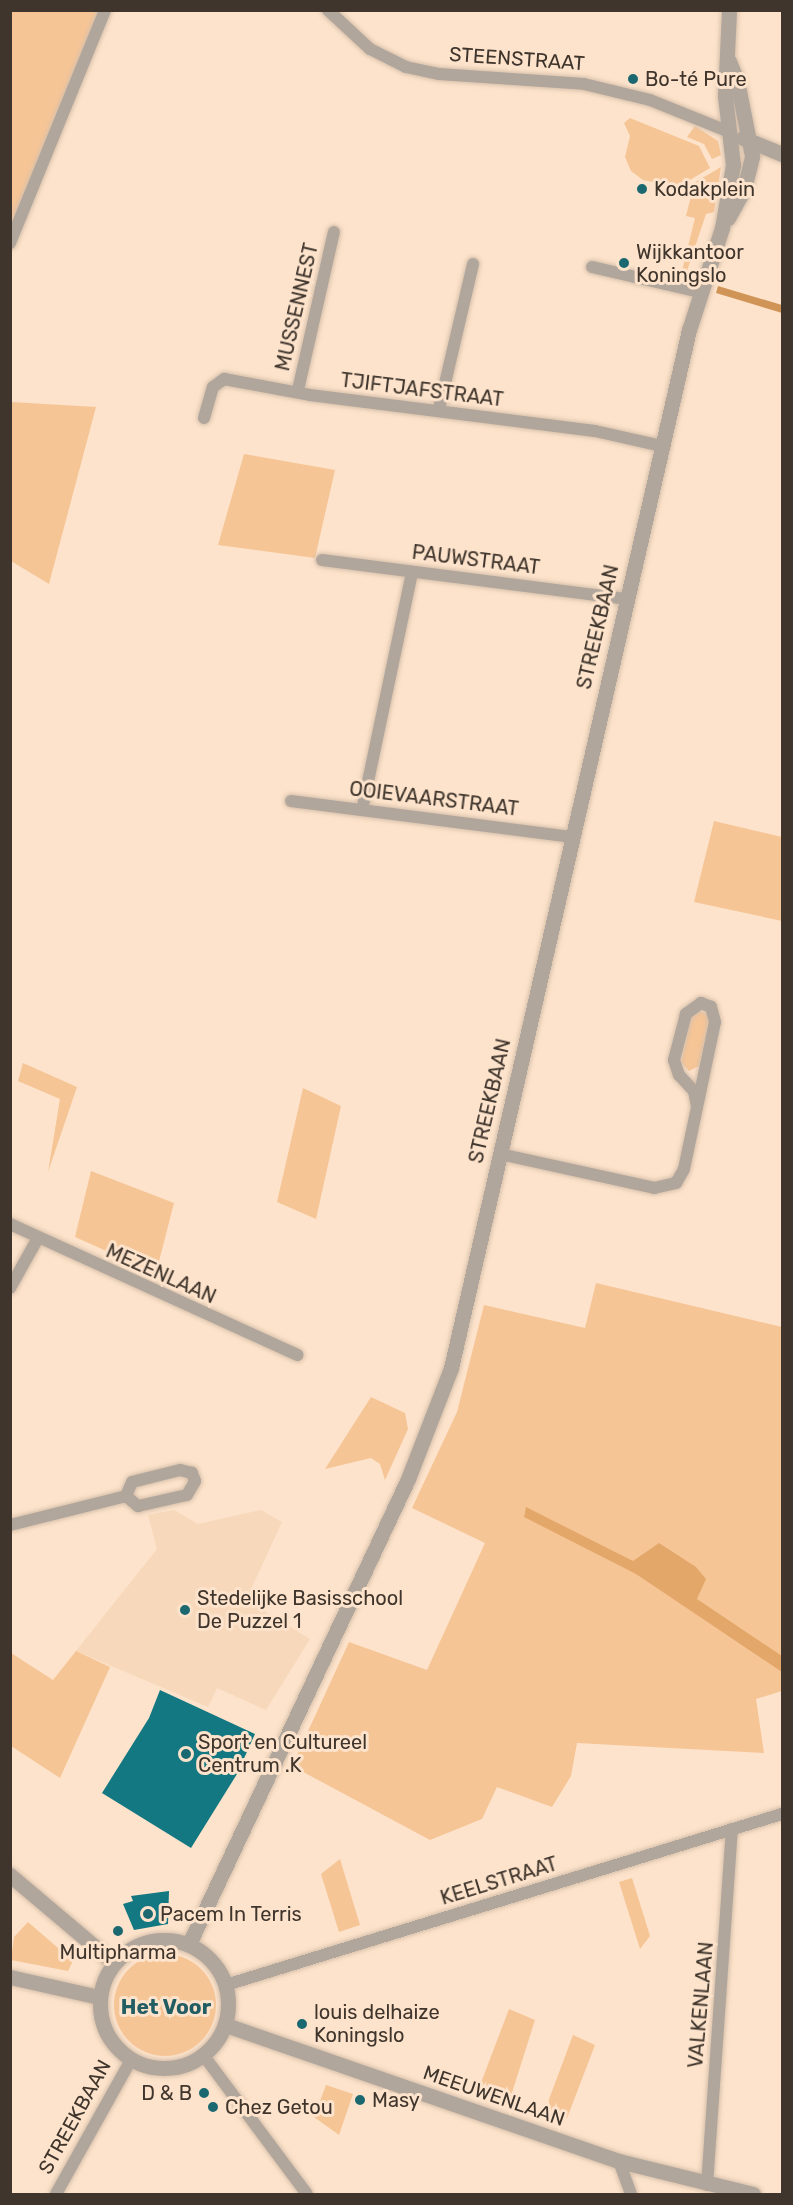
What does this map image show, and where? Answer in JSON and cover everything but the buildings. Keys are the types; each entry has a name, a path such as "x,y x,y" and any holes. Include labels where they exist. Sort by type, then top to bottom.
{"street":[{"path":"10,243 105,10"},
{"name":"STEENSTRAAT","path":"328,10 370,49 406,67 439,74 584,84 650,100 783,154"},
{"name":"STREEKBAAN","path":"722,228 733,165 727,131 729,10"},
{"name":"STREEKBAAN","path":"189,1944 435,1414 451,1368 626,599 700,292 722,228 750,171 749,141 728,60"},
{"name":"MUSSENNEST","path":"298,390 334,232"},
{"path":"440,409 473,264"},
{"path":"592,267 700,292"},
{"name":"TJIFTJAFSTRAAT","path":"204,418 219,380 298,390 310,395 440,409 595,431 662,446"},
{"name":"PAUWSTRAAT","path":"322,560 626,599"},
{"path":"362,810 412,572"},
{"name":"OOIEVAARSTRAAT","path":"291,801 572,837"},
{"path":"500,1154 654,1188 670,1187 682,1176 697,1107 716,1016 701,1004 686,1014 674,1060 679,1075 694,1091 697,1107"},
{"name":"MEZENLAAN","path":"10,1224 298,1354"},
{"path":"10,1288 38,1238"},
{"path":"180,1470 188,1471 195,1481 187,1495 138,1506 126,1496 132,1482 180,1470"},
{"path":"10,1525 126,1496"},
{"name":"KEELSTRAAT","path":"226,1985 783,1814"},
{"name":"VALKENLAAN","path":"706,2185 710,2155 732,1829"},
{"path":"10,1875 114,1964"},
{"path":"10,1977 99,1997 114,1964 149,1941 189,1944 213,1962 226,1985 226,2025 204,2056 307,2194"},
{"name":"STREEKBAAN","path":"99,1997 107,2033 131,2060 168,2068 204,2056"},
{"name":"MEEUWENLAAN","path":"226,2025 619,2161 706,2185 753,2194"},
{"name":"STREEKBAAN","path":"56,2194 131,2060"},
{"path":"619,2161 631,2194"}],"shaded area":[{"path":"11,11 98,11 11,234"},
{"path":"630,118 699,146 710,168 678,187 643,180 631,171 625,157 630,136 624,123"},
{"path":"695,126 718,141 721,155 712,159 704,144 687,137"},
{"path":"721,167 714,212 706,214 685,277 681,281 672,279 670,273 681,275 695,218 686,216 691,196 687,187"},
{"path":"718,286 782,305 782,313 716,293"},
{"path":"11,402 96,407 49,584 11,561"},
{"path":"244,454 335,470 315,558 218,545"},
{"path":"714,821 782,837 782,921 694,902"},
{"path":"698,1011 707,1014 709,1022 699,1066 689,1071 681,1062 691,1017"},
{"path":"23,1063 77,1087 48,1172 60,1099 18,1081"},
{"path":"303,1088 341,1106 316,1219 277,1202"},
{"path":"91,1171 174,1203 156,1273 75,1237"},
{"path":"596,1283 782,1327 782,1691 756,1699 764,1753 577,1743 571,1776 552,1807 497,1787 482,1819 430,1840 292,1766 349,1642 427,1670 485,1543 412,1508 457,1412 484,1305 585,1328"},
{"path":"371,1397 405,1413 408,1429 385,1480 380,1464 371,1458 325,1469"},
{"path":"526,1507 633,1561 659,1543 696,1567 706,1579 697,1599 782,1656 782,1672 636,1574 524,1517"},
{"name":"Stedelijke Basisschool De Puzzel 1","path":"174,1510 198,1524 261,1510 282,1522 246,1600 310,1639 266,1710 217,1688 208,1707 76,1651 157,1549 148,1515"},
{"path":"76,1651 110,1667 60,1778 11,1746 11,1653 53,1680"},
{"path":"340,1859 360,1925 339,1932 321,1874"},
{"path":"632,1878 650,1936 640,1949 619,1882"},
{"path":"28,1922 73,1961 68,1971 11,1960 14,1937"},
{"path":"165,1954 185,1958 201,1969 212,1985 216,2005 212,2025 201,2041 185,2052 165,2056 145,2052 129,2041 118,2025 114,2005 118,1985 129,1969 145,1958"},
{"path":"509,2009 535,2020 510,2099 479,2088"},
{"path":"573,2035 595,2045 567,2118 545,2110"},
{"path":"326,2085 353,2094 339,2135 314,2117"}],"place":[{"name":"Bo-té Pure","path":"633,79"},
{"name":"Kodakplein","path":"642,189"},
{"name":"Wijkkantoor Koningslo","path":"624,263"},
{"name":"Stedelijke Basisschool De Puzzel 1","path":"185,1610"},
{"name":"Sport en Cultureel Centrum .K","path":"186,1754"},
{"name":"Pacem In Terris","path":"148,1914"},
{"name":"Multipharma","path":"118,1931"},
{"name":"louis delhaize Koningslo","path":"302,2024"},
{"name":"D & B","path":"204,2093"},
{"name":"Masy","path":"360,2100"},
{"name":"Chez Getou","path":"213,2107"}],"district":[{"name":"Het Voor","path":"166,2007"}]}
